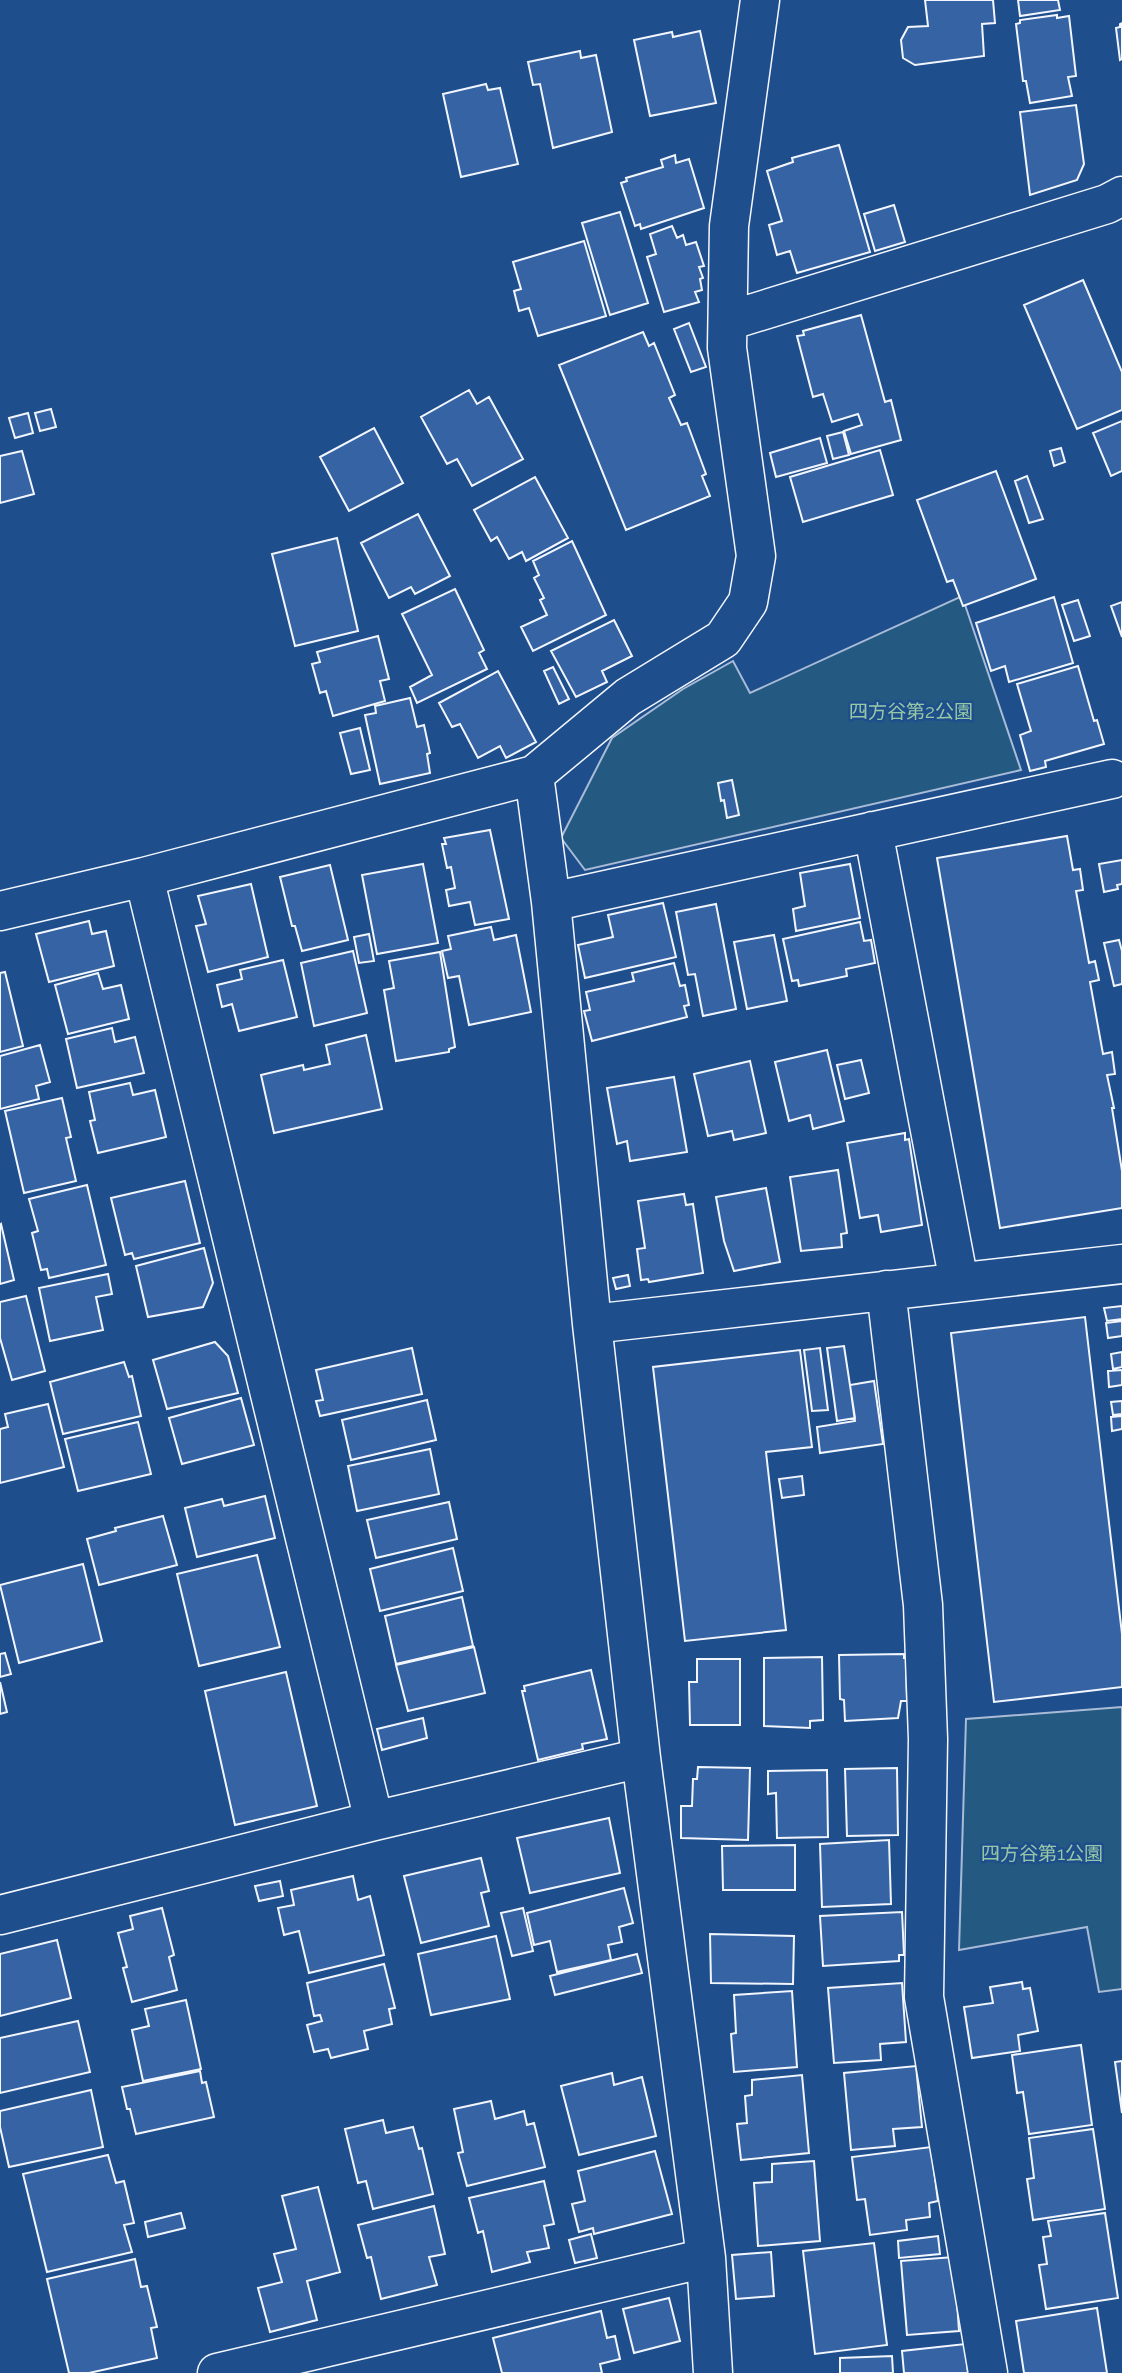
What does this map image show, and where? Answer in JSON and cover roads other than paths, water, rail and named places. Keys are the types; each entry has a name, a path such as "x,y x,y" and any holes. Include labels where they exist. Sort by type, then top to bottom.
{"street":[{"path":"0,911 144,877 534,775 628,697 723,639 748,603 756,556 727,348 729,226 760,0"},
{"path":"728,321 1107,204 1122,196"},
{"path":"534,775 551,902 592,1324 641,1758 706,2258 713,2373"},
{"path":"551,902 1112,779"},
{"path":"873,831 959,1282"},
{"path":"144,877 374,1821"},
{"path":"592,1324 1122,1264"},
{"path":"886,1290 923,1605 928,1739 924,1997 988,2373"},
{"path":"0,1915 374,1821 641,1758"},
{"path":"217,2373 706,2258"}],"park label":[{"name":"四方谷第2公園","path":"911,711"},
{"name":"四方谷第1公園","path":"1042,1853"}]}
